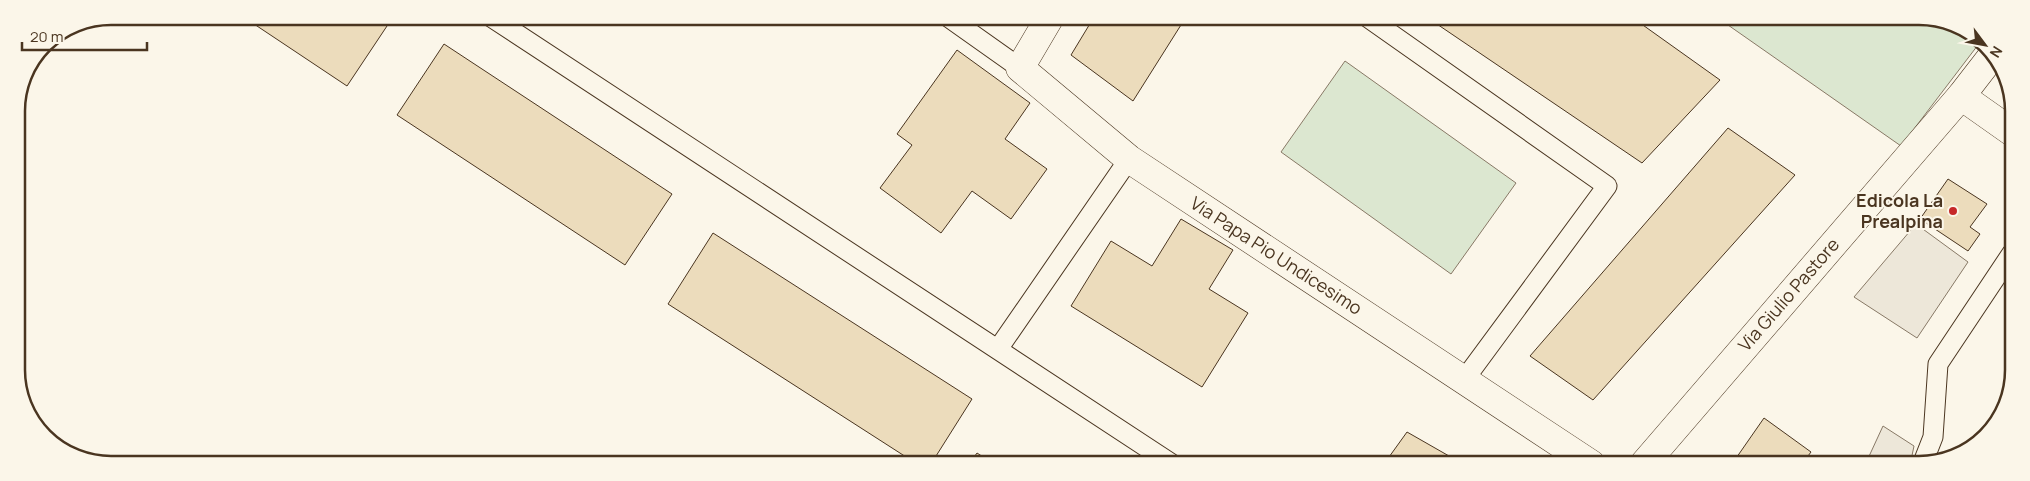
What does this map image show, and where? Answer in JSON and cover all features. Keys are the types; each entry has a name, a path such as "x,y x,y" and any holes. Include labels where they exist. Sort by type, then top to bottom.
{"street":[{"path":"1020,68 1045,25"},
{"name":"Via Giulio Pastore","path":"1651,456 1961,96 1988,61"},
{"name":"Via Papa Pio Undicesimo","path":"1020,68 1129,159 1579,456"},
{"path":"1961,96 2005,127"}],"lane":[{"path":"503,25 1160,456"},
{"path":"959,25 1020,68"},
{"path":"1377,25 1607,186 1464,380"},
{"path":"998,349 1129,159"},
{"path":"1925,456 1933,437 1938,364 2005,264"}],"green space":[{"path":"1728,25 1919,25 1936,27 1952,32 1971,43 1976,47 1901,146"},
{"path":"1345,61 1516,183 1451,274 1281,152"}],"shaded area":[{"path":"1916,224 1968,262 1917,338 1854,297"},
{"path":"1883,426 1914,446 1912,456 1869,456"}],"building":[{"path":"256,25 388,25 347,86"},
{"path":"1089,25 1181,25 1133,101 1071,55"},
{"path":"1438,25 1643,25 1720,80 1642,163"},
{"path":"444,44 672,194 625,265 397,115"},
{"path":"957,50 1030,103 1005,139 1047,169 1011,219 972,191 941,233 880,188 912,145 897,134"},
{"path":"1728,128 1795,175 1593,400 1530,356"},
{"name":"Edicola La Prealpina","path":"1948,179 1987,204 1970,227 1980,234 1968,251 1920,219"},
{"path":"1181,219 1233,250 1209,289 1248,313 1202,387 1071,306 1111,241 1152,266"},
{"path":"713,233 972,399 936,456 905,456 668,304"},
{"path":"1764,418 1811,452 1808,456 1738,456"},
{"path":"1407,432 1449,456 1390,456"}],"place":[{"name":"Edicola La Prealpina","path":"1953,211"}]}
